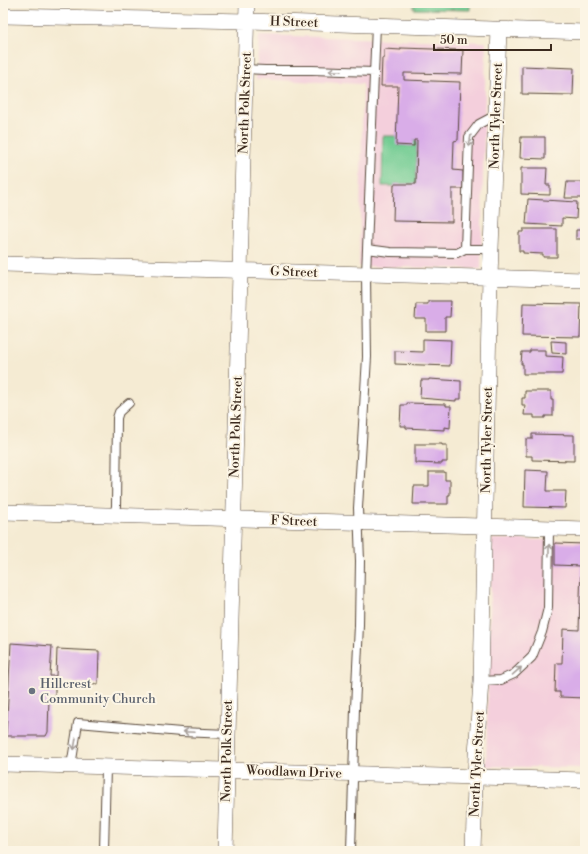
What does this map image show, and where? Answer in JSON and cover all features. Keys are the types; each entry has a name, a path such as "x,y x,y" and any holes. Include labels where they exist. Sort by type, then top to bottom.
{"street":[{"name":"North Polk Street","path":"225,851 248,3"},
{"name":"H Street","path":"3,16 247,21 585,32"},
{"name":"North Tyler Street","path":"473,851 475,776 481,681 490,278 499,29"},
{"name":"G Street","path":"3,264 585,280"},
{"name":"F Street","path":"3,512 585,529"},
{"name":"Woodlawn Drive","path":"3,764 585,780"}],"lane":[{"path":"351,851 360,625 358,508 366,357 366,274 376,25"},
{"path":"246,69 374,72"},
{"path":"465,249 469,136 479,124 496,115"},
{"path":"367,250 390,252 457,253 465,249 491,249"},
{"path":"114,515 116,506 117,418 119,412 129,403"},
{"path":"481,681 501,680 514,674 532,657 542,632 548,608 549,528"},
{"path":"71,766 78,723 228,734"},
{"path":"104,851 106,767"}],"shaded area":[{"path":"259,35 486,42 481,269 359,266 363,84 256,79"},
{"path":"492,539 585,541 585,768 486,766"}],"green space":[{"path":"414,3 470,3 470,10 414,9"},
{"path":"383,136 397,136 397,145 413,146 414,140 417,140 416,184 395,184 394,186 382,186"}],"building":[{"path":"401,48 463,50 462,74 404,73 404,80 460,82 458,140 454,141 453,170 463,171 463,189 452,189 452,222 393,221 394,184 416,184 417,140 414,140 414,146 396,145 398,86 381,86 382,58 384,58 384,49 401,50"},
{"path":"522,66 574,68 573,95 522,94"},
{"path":"521,137 545,137 545,159 520,158"},
{"path":"521,168 547,168 546,185 550,185 550,195 521,194"},
{"path":"567,182 583,182 584,198 565,198"},
{"path":"528,199 577,202 576,219 562,218 562,226 526,224"},
{"path":"523,229 557,229 557,257 543,257 543,254 523,253 523,251 519,251 519,232 523,232"},
{"path":"576,230 585,230 585,239 576,239"},
{"path":"428,301 451,301 450,317 445,317 445,331 426,331 426,319 415,319 416,304 428,304"},
{"path":"523,303 581,304 580,337 522,336"},
{"path":"423,339 451,340 450,366 395,364 395,351 423,352"},
{"path":"551,341 566,342 566,354 552,353"},
{"path":"530,350 545,350 545,356 563,357 562,374 523,374 523,364 521,364 522,352 530,352"},
{"path":"421,380 461,381 461,399 456,399 456,401 420,398"},
{"path":"525,391 551,391 551,400 553,400 553,416 534,418 534,415 524,415 525,405 522,405 522,398 525,398"},
{"path":"407,403 446,404 446,406 451,406 450,428 445,427 445,430 406,428 406,426 400,426 401,405 407,405"},
{"path":"532,434 574,435 574,461 532,460 532,456 526,456 526,439 532,439"},
{"path":"415,444 447,445 447,462 442,462 442,464 415,463"},
{"path":"525,470 548,471 547,491 566,491 565,508 524,507"},
{"path":"429,472 445,472 445,480 450,480 450,495 448,495 448,504 413,504 414,486 429,486"},
{"path":"555,543 585,544 585,698 560,697 560,692 555,692 556,663 562,663 563,629 579,630 581,566 555,565"},
{"name":"Hillcrest Community Church","path":"11,643 52,646 50,676 56,676 57,649 99,651 98,684 55,681 55,698 49,698 48,732 46,736 6,736"}],"place":[{"name":"Hillcrest Community Church","path":"32,691"}]}
